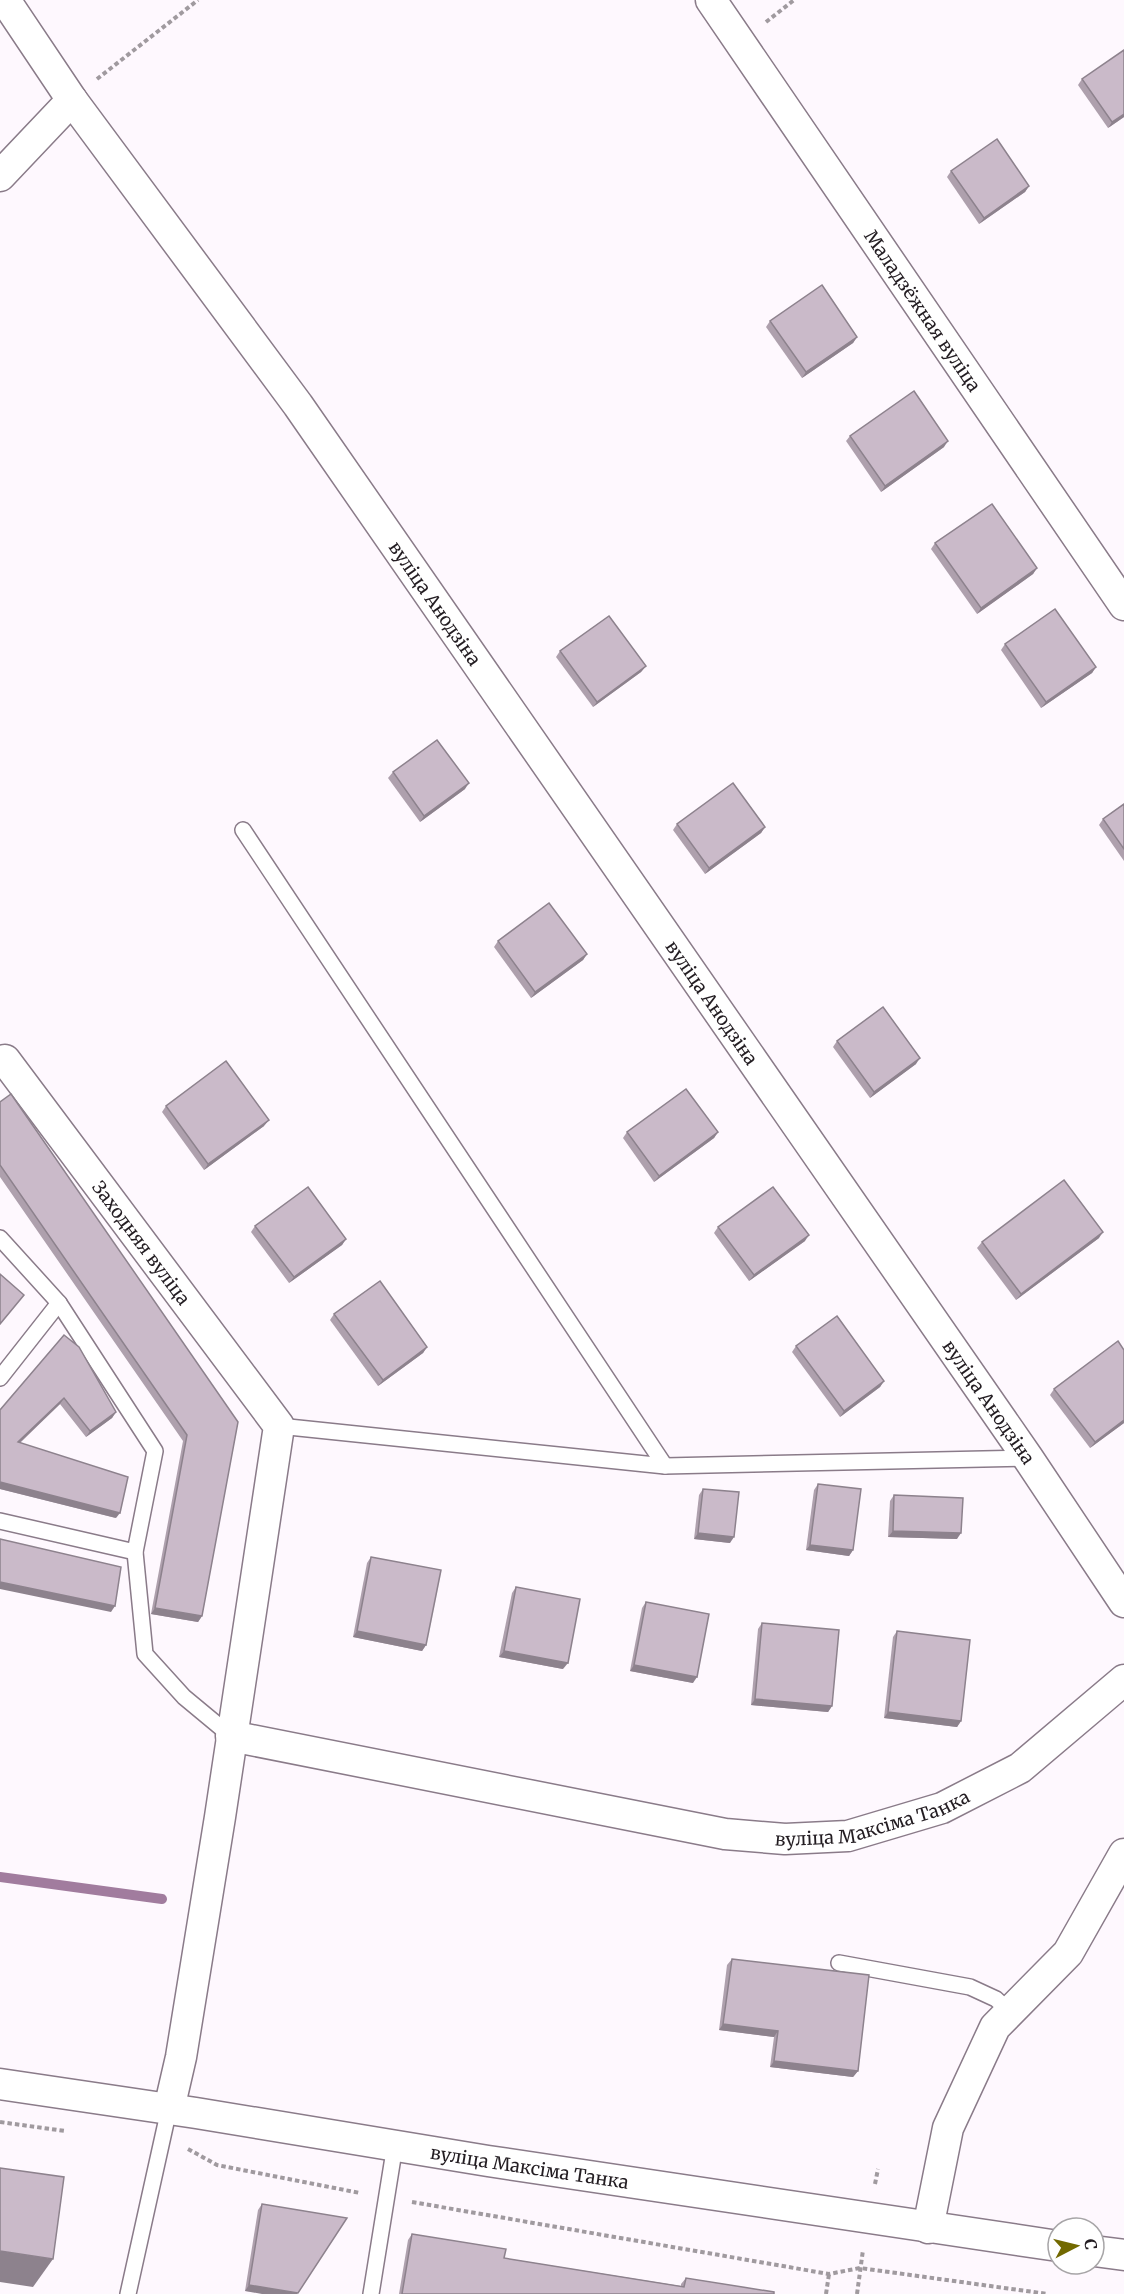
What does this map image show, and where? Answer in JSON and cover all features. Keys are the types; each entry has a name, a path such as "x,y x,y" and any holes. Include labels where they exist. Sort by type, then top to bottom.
{"street":[{"path":"0,176 72,100 5,0"},
{"name":"Маладзёжная вуліца","path":"717,8 1124,605"},
{"name":"вуліца Анодзіна","path":"72,100 298,405 1028,1458 1124,1602"},
{"name":"Заходняя вуліца","path":"2,1062 279,1426"},
{"path":"169,2109 181,2057 220,1817 279,1426"},
{"name":"вуліца Максіма Танка","path":"231,1736 725,1834 785,1839 848,1836 942,1808 1020,1768 1124,1680"},
{"path":"927,2228 948,2128 995,2026 1068,1953 1124,1854"},
{"name":"вуліца Максіма Танка","path":"0,2084 927,2228 1046,2244"},
{"path":"1106,2253 1124,2255"}],"lane":[{"path":"243,830 665,1466"},
{"path":"0,1238 59,1303 155,1451 135,1551 145,1654 184,1696 231,1736"},
{"path":"0,1378 59,1303"},
{"path":"279,1426 665,1466 1028,1458"},
{"path":"0,1521 135,1551"},
{"path":"839,1963 970,1987 996,1999 1010,2012"},
{"path":"128,2294 169,2109"},
{"path":"371,2294 395,2145"}],"path":[{"path":"72,100 198,0"},
{"path":"189,2149 217,2165 387,2198 829,2274 860,2268 1048,2294"},
{"path":"857,2294 860,2268"},
{"path":"826,2294 829,2274"}],"building":[{"path":"1124,50 1124,114 1112,122 1082,79"},
{"path":"997,139 1029,186 984,218 951,171"},
{"path":"822,285 857,337 806,372 770,321"},
{"path":"914,391 948,441 885,486 850,436"},
{"path":"992,504 1037,568 981,608 935,543"},
{"path":"1055,609 1096,667 1046,702 1005,644"},
{"path":"609,616 646,666 597,702 560,651"},
{"path":"437,740 469,783 424,816 393,772"},
{"path":"733,783 765,827 709,868 677,824"},
{"path":"1124,804 1124,849 1103,819"},
{"path":"549,903 587,954 535,992 498,941"},
{"path":"883,1007 920,1058 874,1092 837,1041"},
{"path":"226,1061 269,1120 208,1164 166,1106"},
{"path":"686,1089 718,1132 659,1176 627,1132"},
{"path":"11,1094 238,1422 202,1616 155,1608 187,1435 0,1165 0,1102"},
{"path":"1064,1180 1103,1232 1021,1294 982,1242"},
{"path":"308,1187 346,1239 294,1277 255,1226"},
{"path":"773,1187 809,1235 754,1275 718,1227"},
{"path":"0,1274 24,1295 0,1324"},
{"path":"380,1281 427,1347 383,1380 334,1314"},
{"path":"837,1316 884,1381 844,1411 796,1346"},
{"path":"64,1335 79,1347 116,1412 90,1431 64,1398 18,1442 128,1477 120,1513 0,1482 0,1410"},
{"path":"1118,1341 1124,1350 1124,1420 1095,1442 1054,1389"},
{"path":"818,1484 861,1489 853,1550 810,1545"},
{"path":"703,1489 739,1492 734,1537 698,1533"},
{"path":"894,1495 963,1498 961,1533 893,1531"},
{"path":"0,1539 121,1567 115,1606 0,1582"},
{"path":"371,1557 441,1570 426,1645 357,1631"},
{"path":"516,1587 580,1599 568,1663 504,1651"},
{"path":"646,1602 709,1614 697,1677 634,1665"},
{"path":"762,1623 839,1630 832,1706 755,1699"},
{"path":"897,1631 970,1640 961,1721 888,1712"},
{"path":"732,1959 869,1975 858,2071 774,2061 778,2031 723,2024"},
{"path":"0,2168 64,2177 53,2259 0,2251"},
{"path":"262,2204 347,2218 298,2293 249,2285"},
{"path":"412,2234 506,2249 504,2258 684,2287 686,2278 774,2292 774,2294 402,2294"}],"waterway":[{"path":"0,1877 162,1899"}]}
